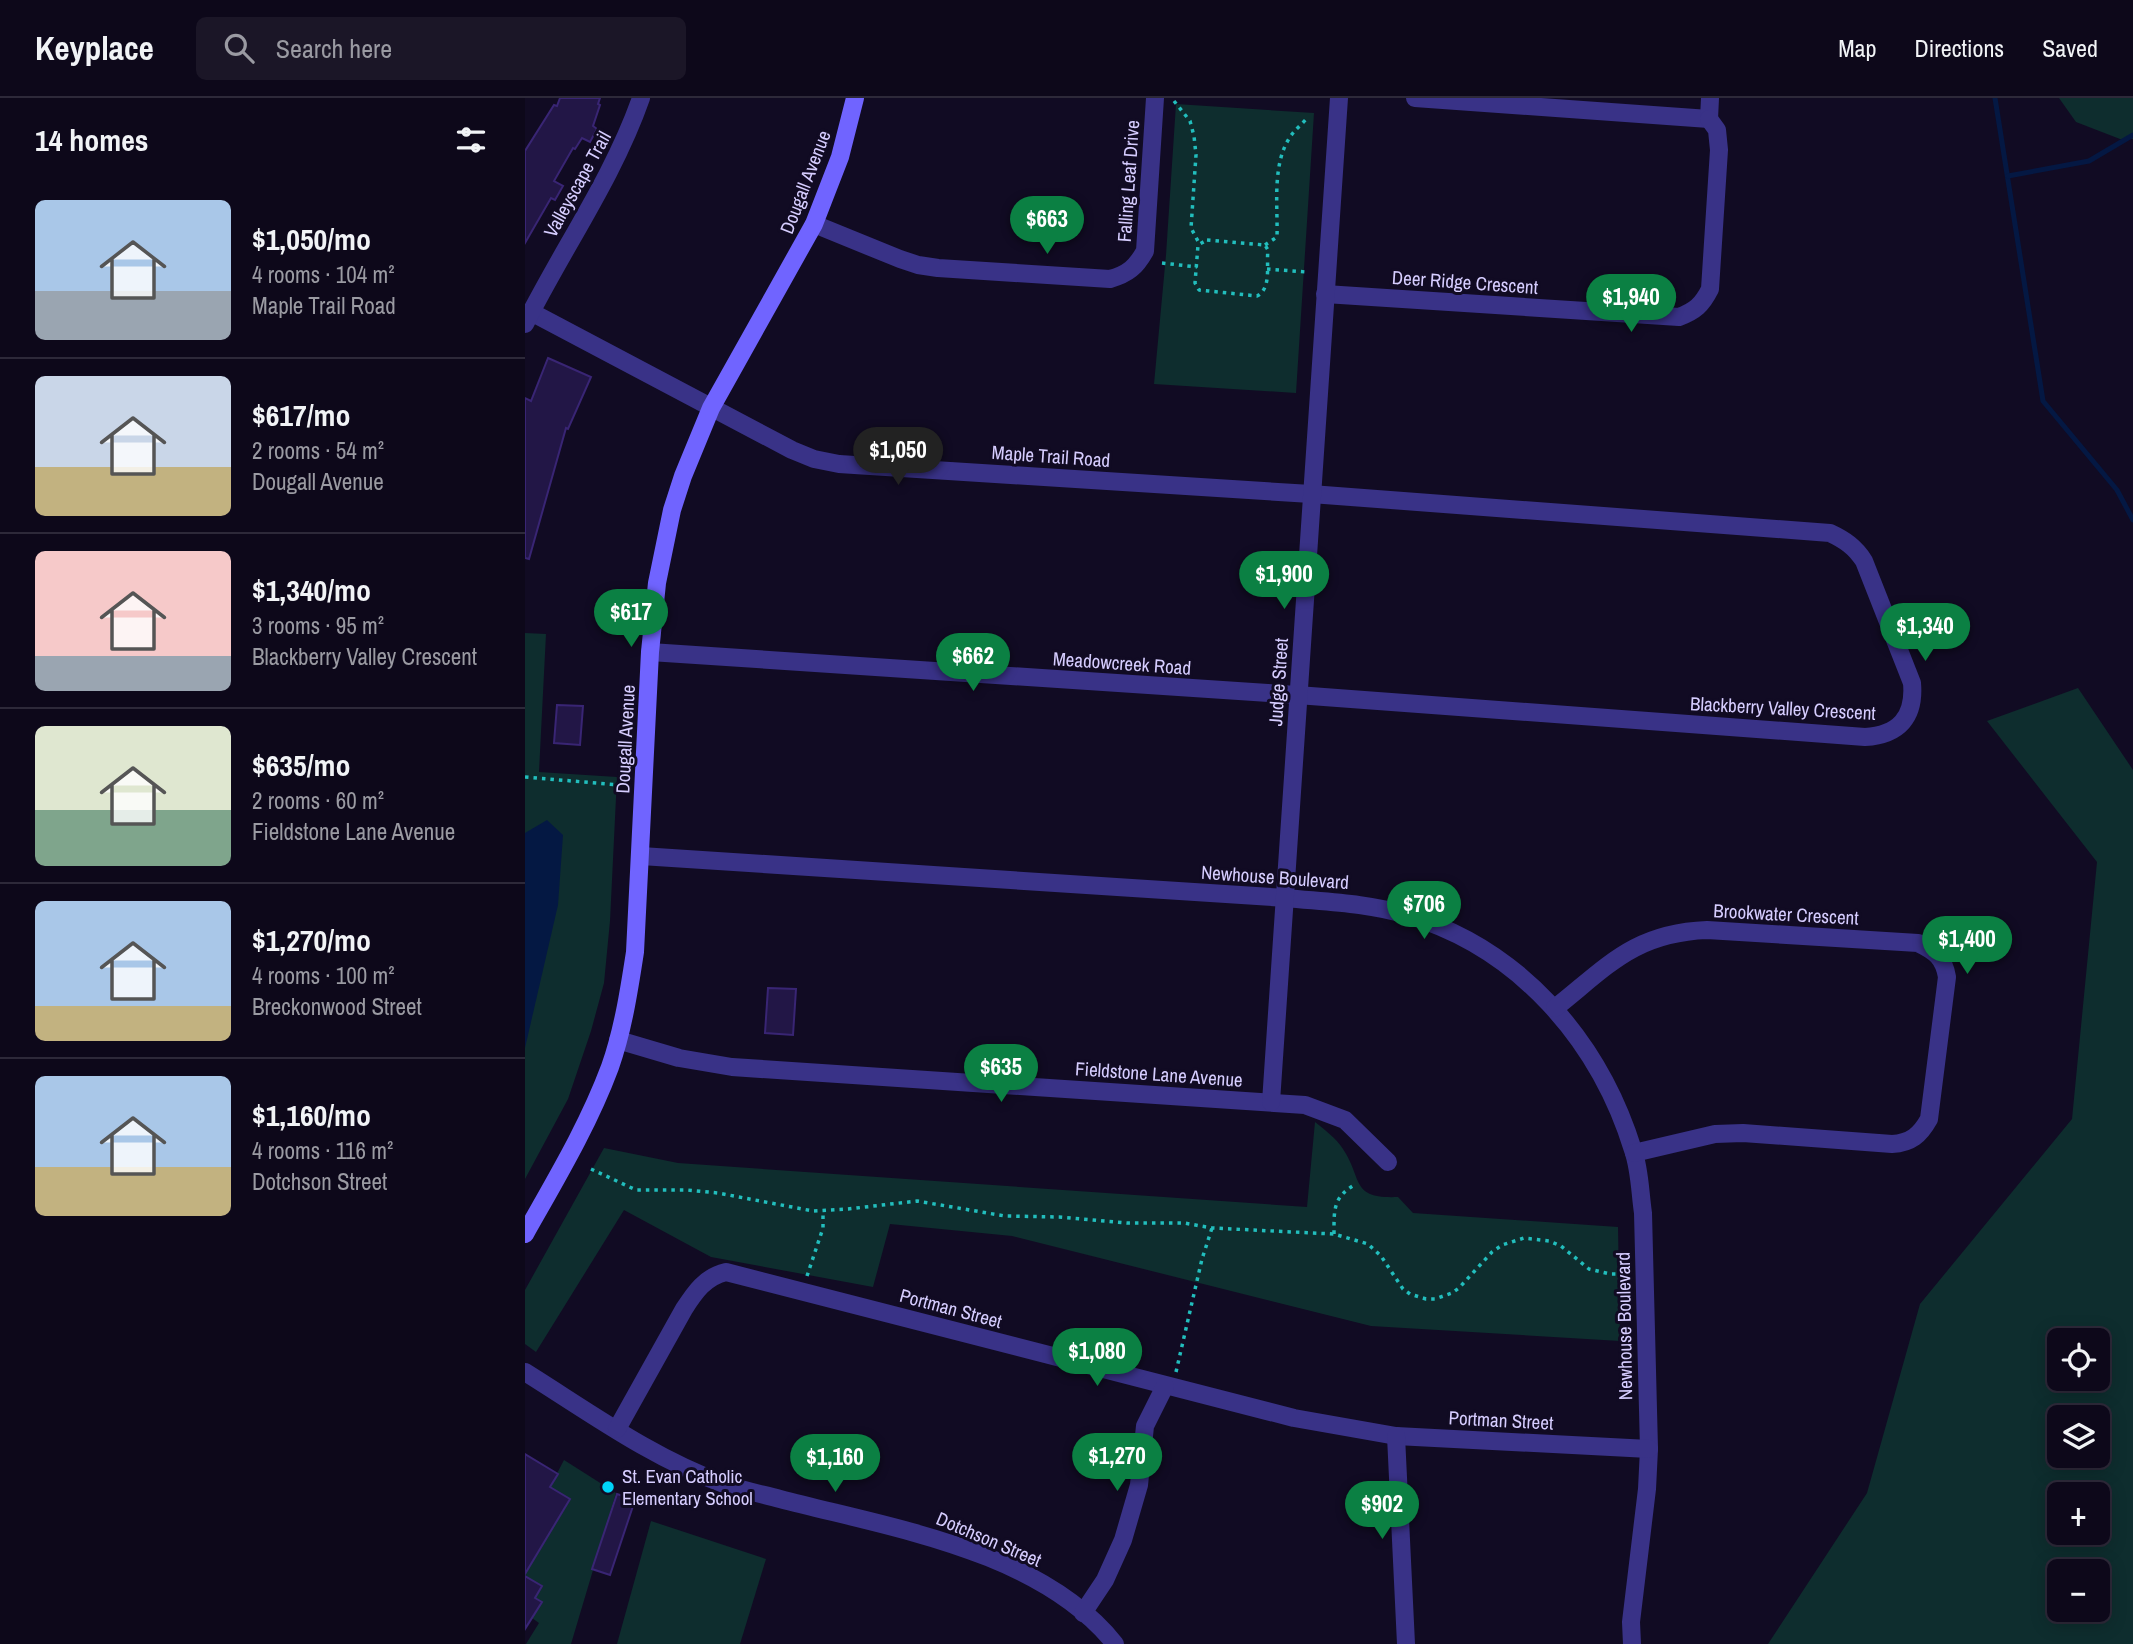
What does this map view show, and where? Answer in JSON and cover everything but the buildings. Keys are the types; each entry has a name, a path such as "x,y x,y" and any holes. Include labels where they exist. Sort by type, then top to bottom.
{"street":[{"name":"Valleyscape Trail","path":"528,318 614,163 641,98"},
{"name":"Dougall Avenue","path":"525,1234 580,1137 610,1067 618,1040 635,952 650,652 657,583 672,510 711,408 814,224 841,157 855,98"},
{"name":"Falling Leaf Drive","path":"814,224 899,259 938,268 1110,279 1125,275 1137,265 1145,251 1155,98"},
{"name":"Judge Street","path":"1271,1102 1339,98"},
{"path":"1415,98 1709,119"},
{"name":"Deer Ridge Crescent","path":"1325,294 1679,317 1692,312 1703,303 1710,289 1719,150 1717,130 1709,119 1710,98"},
{"name":"Maple Trail Road","path":"528,318 792,450 839,464 1311,494"},
{"name":"Blackberry Valley Crescent","path":"1297,695 1865,737 1892,731 1910,710 1913,697 1912,683 1864,561 1855,549 1830,533 1311,494"},
{"name":"Meadowcreek Road","path":"650,652 1297,695"},
{"name":"Newhouse Boulevard","path":"641,856 1286,898 1371,906 1408,915 1442,928 1500,961 1555,1008 1586,1049 1608,1085 1634,1153 1643,1213 1649,1449 1647,1489 1631,1622 1632,1644"},
{"name":"Brookwater Crescent","path":"1555,1008 1630,949 1649,940 1683,931 1707,930 1918,943 1931,949 1945,965 1947,977 1929,1119 1923,1131 1913,1140 1892,1144 1743,1133 1715,1134 1634,1153"},
{"name":"Fieldstone Lane Avenue","path":"618,1040 680,1058 732,1067 1305,1105 1345,1120 1388,1162"},
{"name":"Portman Street","path":"617,1429 697,1290 716,1274 726,1272 1294,1418 1396,1436 1649,1449"},
{"name":"Dotchson Street","path":"525,1372 667,1460 725,1484 854,1519 932,1536 1013,1569 1064,1596 1115,1644"},
{"path":"1083,1613 1105,1580 1123,1540 1139,1485 1145,1426 1168,1387"},
{"path":"1396,1436 1406,1644"}],"path":[{"path":"1174,101 1190,121 1194,136 1196,155 1191,228 1199,243 1195,283 1199,290 1258,296 1266,289 1268,250 1265,245"},
{"path":"1199,243 1207,240 1265,245 1277,237 1279,174 1285,148 1292,134 1308,117"},
{"path":"1162,264 1197,267"},
{"path":"1267,269 1306,272"},
{"path":"525,778 619,785"},
{"path":"591,1169 636,1190 718,1193 813,1211 917,1201 1005,1216 1127,1223 1184,1223 1212,1228 1334,1234 1368,1244 1381,1256 1403,1289 1426,1299 1452,1293 1501,1245 1524,1238 1549,1241 1561,1246 1589,1269 1621,1275"},
{"path":"1334,1234 1334,1207 1343,1192 1356,1184"},
{"path":"802,1291 823,1228 823,1211"},
{"path":"1168,1387 1212,1228"}],"green space":[{"path":"2059,98 2133,98 2133,139 2120,139 2076,122"},
{"path":"1176,104 1314,113 1296,393 1154,384"},
{"path":"525,633 546,634 539,772 617,777 604,983 568,1099 525,1179"},
{"path":"2078,688 2133,770 2133,1644 1768,1644 1867,1493 1920,1304 2072,1119 2097,862 1987,721"},
{"path":"1315,1122 1340,1145 1365,1191 1383,1197 1398,1197 1413,1213 1618,1227 1620,1341 1371,1326 1012,1236 890,1224 873,1287 711,1257 624,1210 536,1352 525,1344 525,1290 604,1148 678,1163 1307,1207"},
{"path":"564,1460 616,1493 571,1644 526,1644 539,1623 532,1618 535,1598 525,1572 566,1507 550,1487"},
{"path":"651,1521 766,1559 740,1644 617,1644"}],"water":[{"path":"547,820 563,835 558,905 525,1048 525,833"}],"waterway":[{"path":"1995,98 2043,401 2117,490 2133,520"},
{"path":"2008,176 2089,161 2133,135"}],"place":[{"name":"St. Evan Catholic Elementary School","path":"608,1487"}]}
